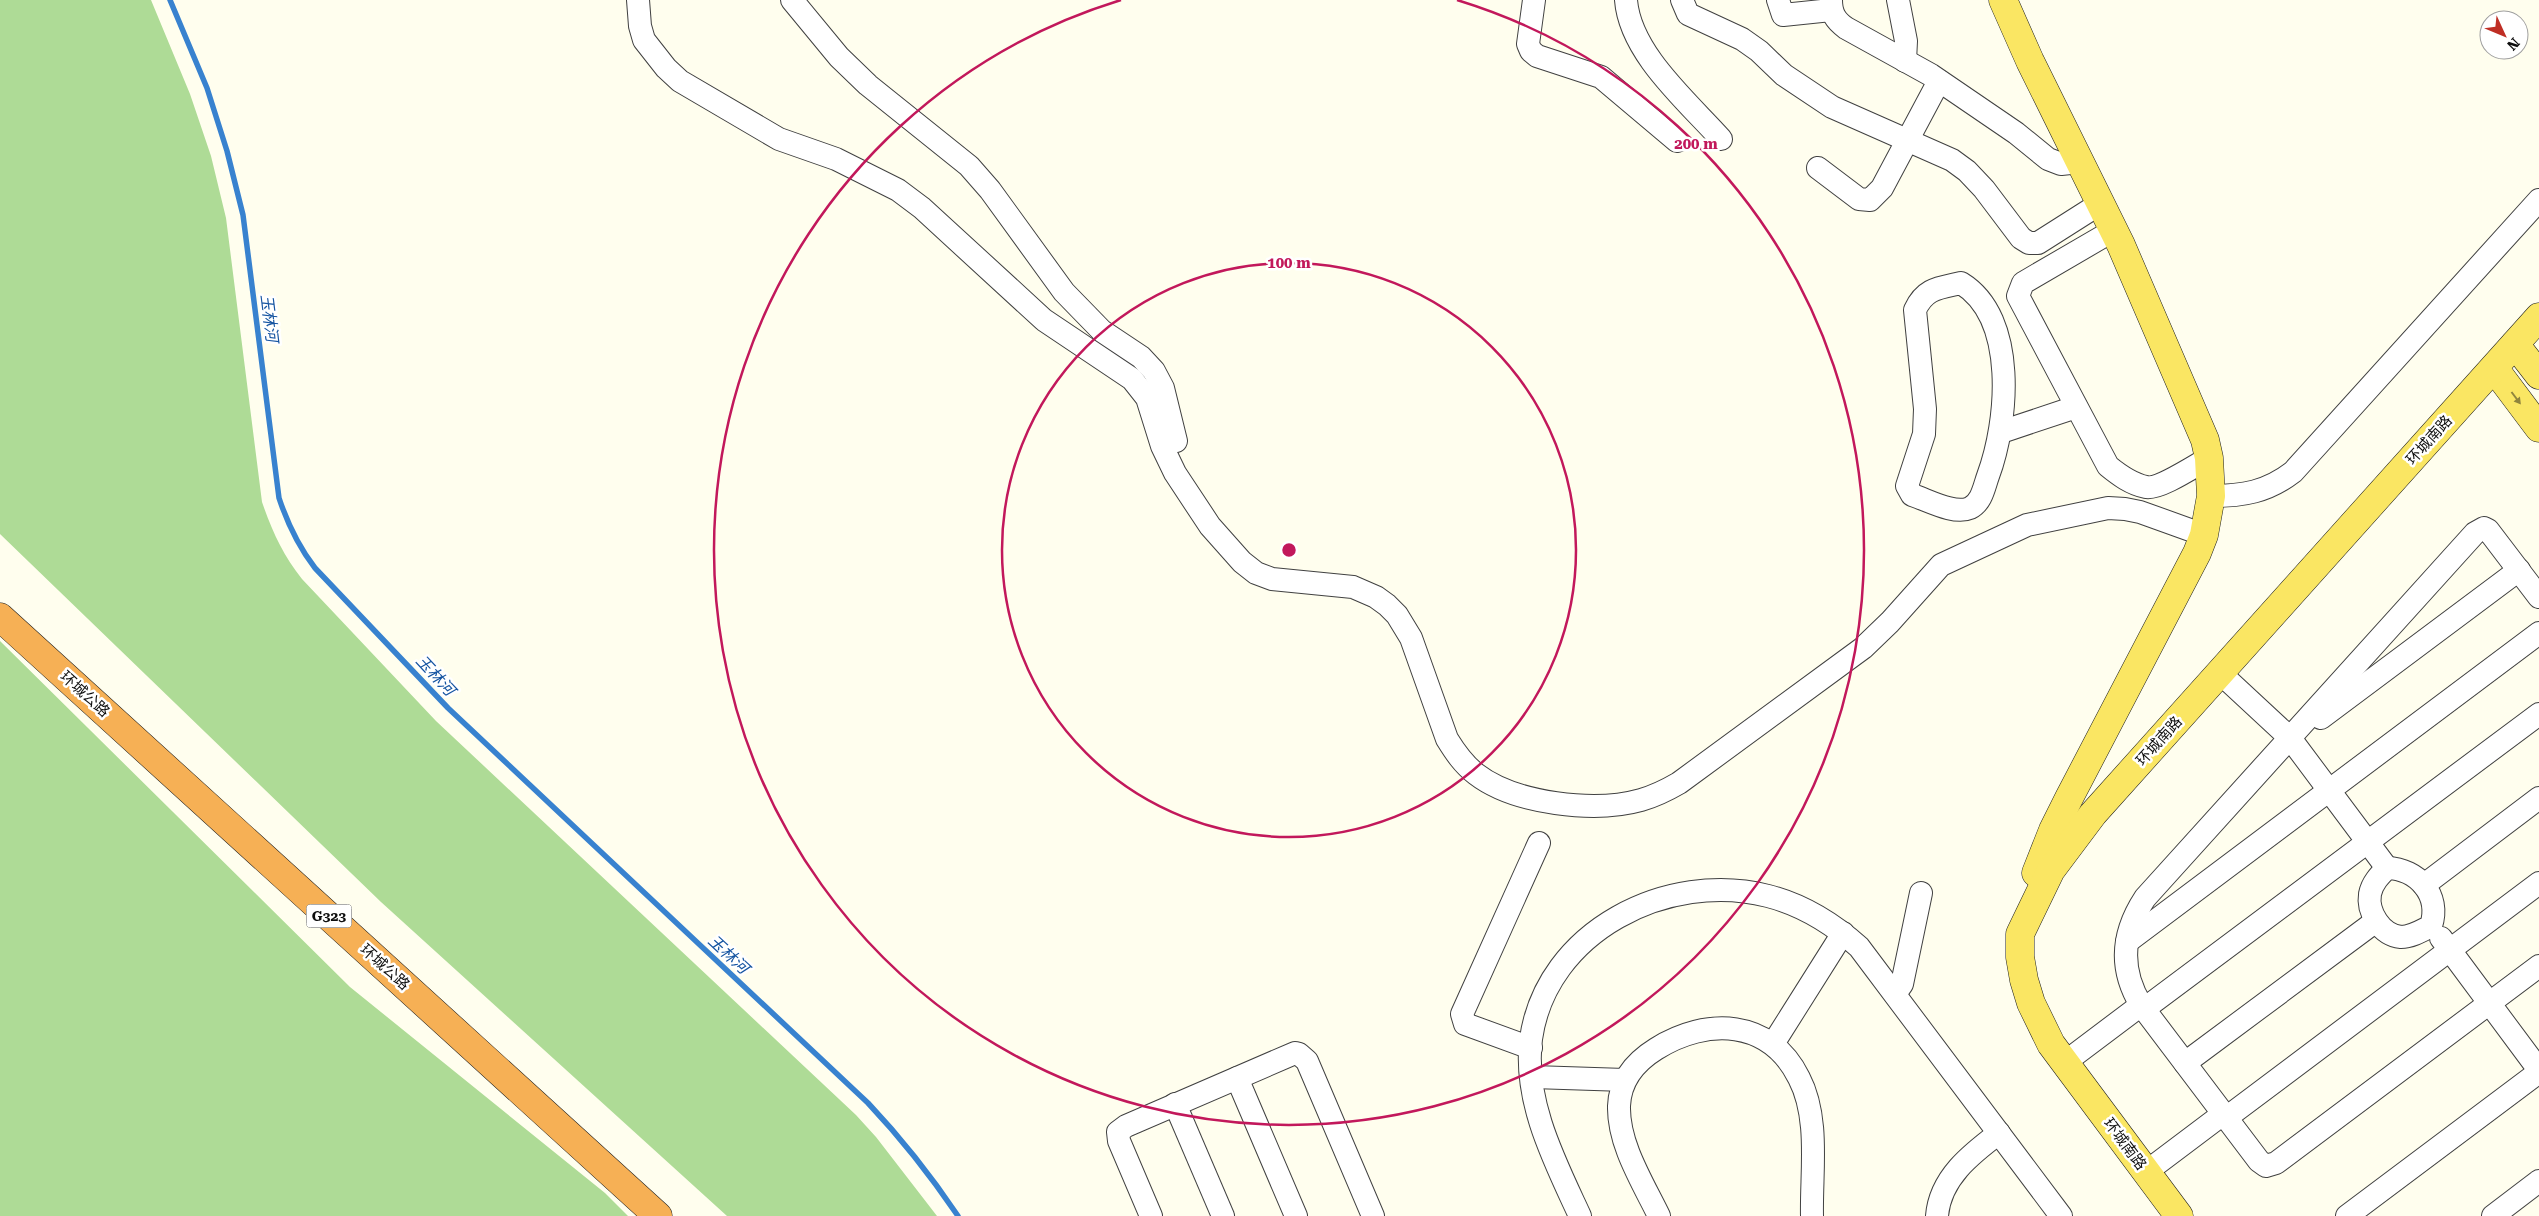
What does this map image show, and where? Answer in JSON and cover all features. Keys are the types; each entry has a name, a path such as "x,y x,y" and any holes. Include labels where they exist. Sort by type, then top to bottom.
{"highway":[{"name":"环城公路","path":"0,617 658,1216"}],"main road":[{"path":"2003,0 2030,61 2114,230 2198,422 2209,458 2212,496 2204,535 2197,553 2070,798 2039,864 2028,898 2020,934"},
{"name":"环城南路","path":"2169,1212 2146,1172 2051,1044 2031,1003 2020,957 2020,934 2052,870 2093,814 2539,317"},
{"path":"2516,344 2539,375"},
{"path":"2494,368 2539,428"},
{"path":"2070,798 2069,808 2075,816 2084,818 2093,814"}],"street":[{"path":"638,0 640,26 644,40 666,68 680,80 779,138 836,159 898,190 922,208 1044,320 1132,379 1147,398 1162,446 1175,473 1192,500 1229,550 1256,572 1280,581 1353,587 1376,597 1392,610 1411,638 1447,738 1458,756 1476,774 1514,793 1536,799 1600,806 1641,800 1661,793 1679,783 1863,648 1890,622 1941,565 2011,531 2041,520 2108,508 2140,512 2204,535"},
{"path":"792,0 839,57 863,81 969,166 990,190 1068,297 1102,331 1141,358 1154,371 1163,388 1180,457 1175,473"},
{"path":"1534,0 1528,44 1531,51 1537,56 1601,77 1677,141"},
{"path":"1626,0 1630,25 1636,37 1655,64 1721,139"},
{"path":"1682,0 1688,14 1742,39 1809,93 1859,120 1936,152 1967,171 1984,188 2022,238 2029,243 2038,243 2101,203"},
{"path":"1778,0 1783,15 1831,5 1837,21 1846,28 1939,81 2016,133 2048,159 2060,164 2080,162"},
{"path":"1898,0 1906,41 1905,61"},
{"path":"1818,168 1859,199 1870,200 1882,188 1939,81"},
{"path":"2212,496 2235,496 2258,492 2293,472 2539,200"},
{"path":"1988,310 2018,296 2023,283 2114,230"},
{"path":"1961,283 1971,289 1988,310 2001,351 2004,400 2002,432 1979,501 1970,508 1954,509 1912,495 1907,486 1924,434 1925,409 1915,310 1920,299 1931,290 1961,283"},
{"path":"2018,296 2108,466 2124,478 2148,487 2160,484 2209,458"},
{"path":"2002,432 2076,406"},
{"path":"2539,597 2488,530 2484,528 2479,530 2145,898 2130,925 2126,942 2126,969 2130,983 2143,1007 2258,1161 2266,1166 2276,1162 2539,966"},
{"path":"2291,739 2519,570"},
{"path":"2126,942 2539,633"},
{"path":"2220,673 2291,739 2387,868 2408,872 2424,885 2434,904 2431,926 2417,933 2402,937 2386,931 2376,920 2370,907 2370,892 2377,878 2387,868"},
{"path":"2064,1063 2368,842 2539,714"},
{"path":"2424,885 2539,798"},
{"path":"1531,1048 1465,1024 1462,1014 1539,843"},
{"path":"2146,1172 2539,883"},
{"path":"1580,1216 1544,1132 1533,1077 1531,1048 1536,1020 1542,1001 1562,966 1591,935 1608,923 1648,902 1695,891 1744,891 1788,902 1808,910 1843,933 1859,947 1999,1132 2051,1213"},
{"path":"1895,994 1902,984 1921,893"},
{"path":"2185,1063 2376,920"},
{"path":"2347,1216 2539,1071 2431,926"},
{"path":"1773,1044 1843,933"},
{"path":"1659,1216 1636,1167 1622,1131 1619,1106 1625,1080 1636,1064 1676,1038 1700,1030 1723,1028 1744,1031 1773,1044 1794,1068 1806,1097 1811,1128 1812,1216"},
{"path":"1151,1216 1119,1141 1118,1132 1126,1126 1290,1054 1300,1054 1304,1057 1373,1216"},
{"path":"1533,1077 1625,1080"},
{"path":"1236,1078 1296,1216"},
{"path":"1176,1104 1224,1216"},
{"path":"1936,1216 1941,1195 1953,1176 1977,1149 1999,1132"},
{"path":"2493,1216 2539,1181"}],"green space":[{"path":"0,0 151,0 190,94 211,156 226,218 262,502 274,533 289,561 302,579 436,721 856,1115 876,1137 937,1216 727,1216 381,902 0,534"},
{"path":"0,641 350,987 605,1193 628,1216 0,1216"}],"waterway":[{"name":"玉林河","path":"170,0 207,88 227,151 243,215 279,498 303,552 315,568 448,708 868,1103 915,1158 958,1216"}]}
